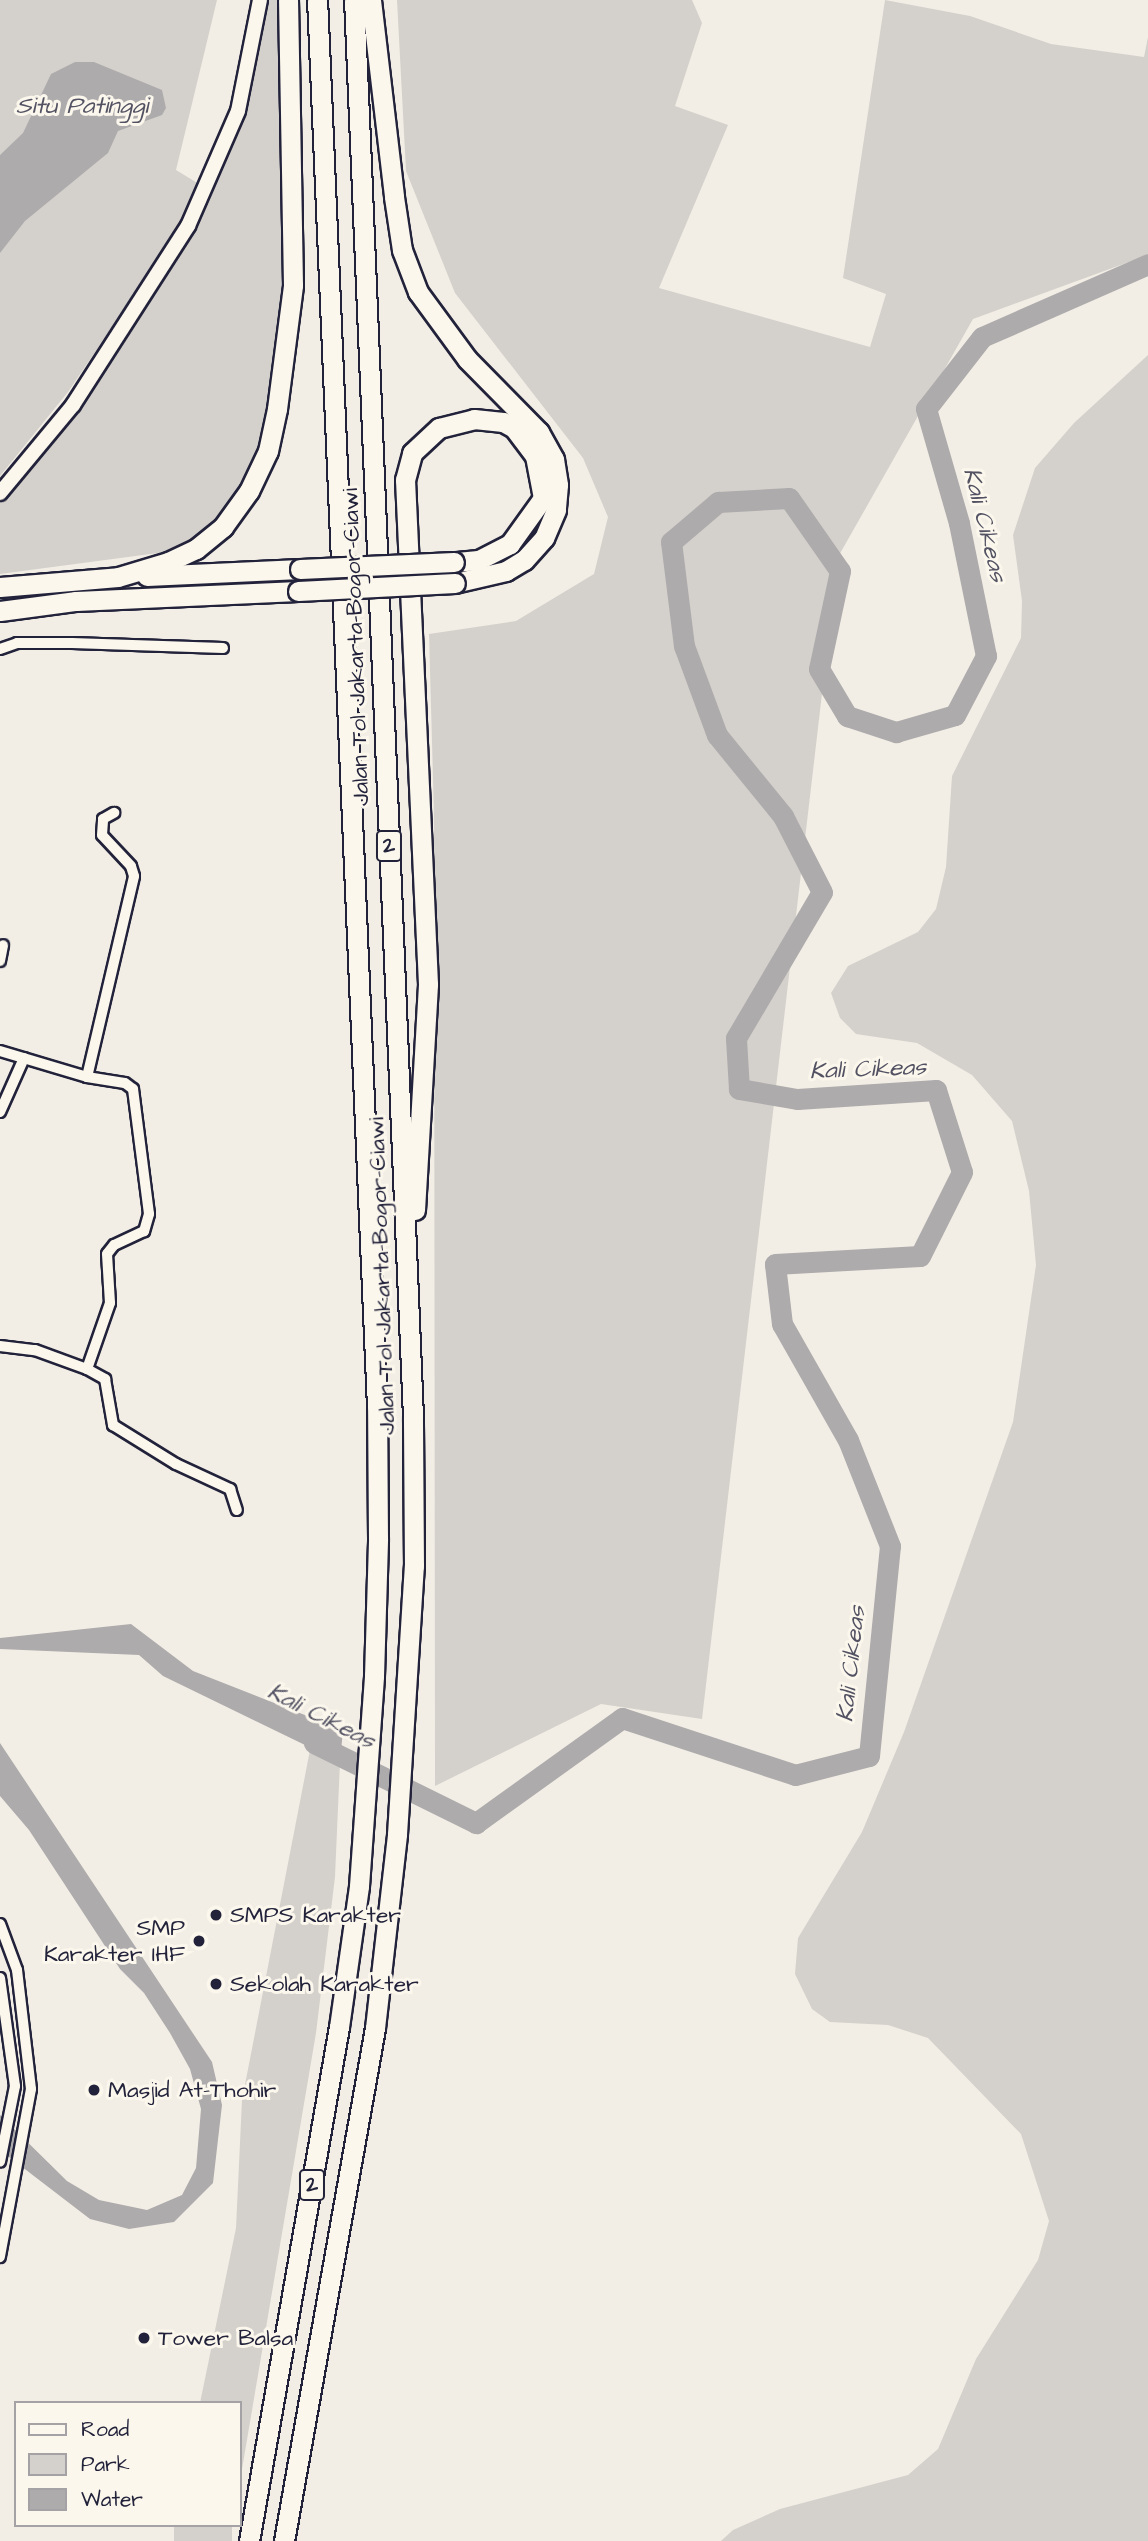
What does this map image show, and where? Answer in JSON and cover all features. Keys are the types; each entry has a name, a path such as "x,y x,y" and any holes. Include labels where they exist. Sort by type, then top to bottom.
{"highway":[{"path":"118,577 196,550 223,527 249,491 268,451 293,285 288,0"},
{"name":"Jalan Tol Jakarta–Bogor–Ciawi","path":"249,2541 339,2027 364,1827 374,1676 377,1406 317,0"},
{"name":"Jalan Tol Jakarta–Bogor–Ciawi","path":"284,2541 375,2028 397,1834 414,1566 409,1323 354,0"},
{"path":"0,611 76,601 455,583 506,571 524,560 544,538 556,510 558,485 554,459 540,432 467,359 418,292 402,250 371,0"},
{"path":"0,587 118,577 300,569 454,562 478,559 510,544 542,498 536,456 514,428 503,422 474,419 439,428 412,453 405,480 428,984 409,1323"}],"main road":[{"path":"0,493 73,405 188,226 238,111 260,0"}],"street":[{"path":"0,649 17,643 223,648"},
{"path":"87,1077 134,876 131,866 102,835 103,819 114,813"},
{"path":"0,961 4,945"},
{"path":"0,1051 87,1077 125,1083 133,1089 149,1200 146,1227 114,1245 107,1254 110,1303 87,1368"},
{"path":"0,1112 24,1058"},
{"path":"0,1346 35,1350 87,1368 105,1379 113,1425 176,1464 230,1489 237,1510"},
{"path":"0,1924 17,1970 29,2041 31,2089 14,2194 0,2257"},
{"path":"0,1978 13,2064 9,2122 0,2162"}],"green space":[{"path":"0,0 217,0 176,170 199,184 196,192 171,240 68,392 0,476"},
{"path":"265,0 281,0 289,193 279,367 259,453 230,512 173,551 0,574 0,502 85,401 210,199 246,111"},
{"path":"397,0 692,0 702,23 675,106 728,125 659,288 870,347 886,294 843,278 885,0 970,16 1051,44 1144,57 1148,37 1148,255 973,319 838,557 702,1719 601,1704 435,1786 434,815 429,634 516,621 594,574 608,517 583,458 455,293 406,171"},
{"path":"1148,355 1148,2541 721,2541 733,2530 780,2509 908,2475 938,2449 976,2359 1038,2260 1049,2221 1021,2134 928,2038 888,2025 830,2022 812,2009 795,1974 798,1938 862,1832 904,1732 1013,1422 1036,1265 1029,1191 1012,1121 972,1075 917,1043 856,1034 840,1018 831,993 848,966 918,932 936,909 946,867 952,776 1021,638 1022,601 1013,535 1035,468 1074,423"},
{"path":"310,1750 340,1762 335,1877 316,2033 242,2469 242,2401 200,2401 236,2228 242,2100"},
{"path":"174,2527 232,2527 232,2541 174,2541"}],"water":[{"name":"Situ Patinggi","path":"75,62 94,62 162,90 166,108 162,115 118,131 108,153 25,221 0,253 0,155 23,133 51,74"},
{"name":"Kali Cikeas","path":"131,1624 193,1671 343,1730 340,1762 163,1676 139,1655 0,1649 0,1638"},
{"path":"0,1743 212,2062 222,2105 213,2183 174,2222 129,2229 90,2219 0,2150 0,2115 67,2181 99,2200 147,2210 182,2195 196,2168 201,2109 190,2069 170,2033 144,1993 120,1969 29,1830 0,1796"}],"waterway":[{"name":"Kali Cikeas","path":"314,1743 476,1823 622,1718 795,1775 869,1756 890,1546 848,1440 782,1324 775,1264 920,1256 962,1172 936,1090 797,1099 739,1089 736,1038 822,892 783,816 717,735 684,646 671,542 718,502 789,498 840,571 819,669 847,716 896,732 955,715 986,656 959,523 926,409 982,337 1148,264"}],"place":[{"name":"SMPS Karakter","path":"216,1915"},
{"name":"SMP Karakter IHF","path":"199,1941"},
{"name":"Sekolah Karakter","path":"216,1984"},
{"name":"Masjid At-Thohir","path":"94,2090"},
{"name":"Tower Balsa","path":"144,2338"}]}
